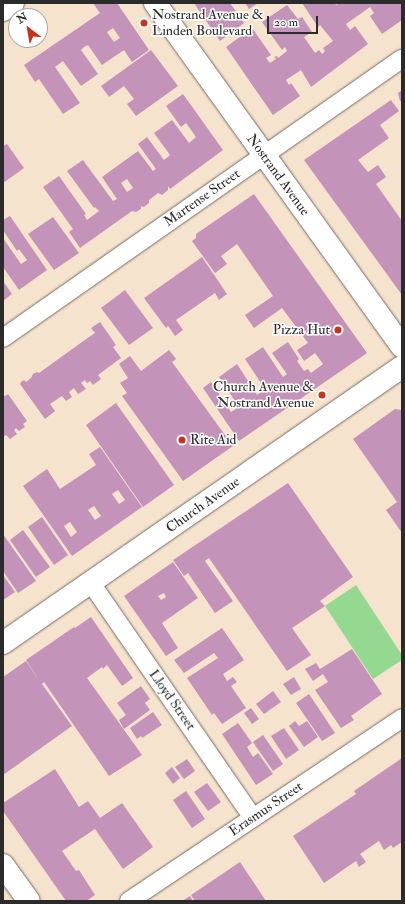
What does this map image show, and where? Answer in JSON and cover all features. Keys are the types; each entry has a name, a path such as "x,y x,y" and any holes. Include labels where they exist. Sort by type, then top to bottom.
{"main road":[{"path":"3,10 13,3"},
{"name":"Nostrand Avenue","path":"155,3 402,347"},
{"name":"Church Avenue","path":"3,643 402,367"},
{"path":"3,865 29,901"}],"street":[{"name":"Martense Street","path":"3,338 402,59"},
{"name":"Lloyd Street","path":"91,583 253,818"},
{"name":"Erasmus Street","path":"129,901 402,718"}],"green space":[{"path":"356,585 402,655 402,660 373,679 325,606"}],"building":[{"path":"93,3 117,3 149,50 132,62 124,50 102,65 88,45 84,47 81,50 98,74 81,86 63,61 55,67 80,103 63,114 39,79 35,82 24,65 100,13","holes":["113,28 120,38 114,42 107,32"]},
{"path":"194,3 230,3 244,23 220,41"},
{"path":"245,3 258,3 249,9"},
{"path":"302,3 335,3 336,5 339,3 402,3 402,20 382,34 370,16 374,13 370,7 346,24 350,30 355,26 368,44 311,87 301,70 286,80 289,85 291,83 300,96 273,115 226,47 252,28 271,55 266,58 270,63 276,59 274,57 277,56 278,58 287,51 285,47 282,50 262,22 287,5 298,19 302,17 312,32 304,37 315,53 319,50 322,54 325,51 323,48 333,41 320,25 318,27"},
{"path":"151,50 178,86 136,116 127,104 134,99 124,86 109,97 101,86"},
{"path":"402,90 402,101 400,101 398,93"},
{"path":"183,94 223,150 170,189 168,186 168,190 162,195 158,193 149,200 149,203 144,207 141,206 141,209 136,212 132,211 80,248 69,232 73,229 43,187 59,176 86,214 84,215 87,220 99,211 95,207 94,208 67,171 83,160 113,201 117,199 102,177 138,151 153,171 156,169 138,144 147,137 164,160 170,155 154,133 172,120 189,143 196,137 186,123 181,127 166,106","holes":["127,179 133,188 127,192 121,183"]},
{"path":"391,100 399,111 380,125 389,138 358,160 368,172 378,165 386,177 376,184 402,221 402,295 304,160"},
{"path":"7,144 24,168 3,183 3,146"},
{"path":"254,194 367,353 239,441 203,388 211,382 231,412 239,407 219,377 237,364 257,395 265,389 245,359 263,347 283,377 287,374 272,353 288,342 299,359 297,361 304,371 308,369 311,373 323,364 315,353 304,361 297,350 308,343 282,308 254,328 245,315 273,296 237,244 221,256 227,264 215,273 192,241 196,238 196,234"},
{"path":"10,216 47,270 19,290 3,267 3,238 21,264 27,260 19,249 17,251 3,230 3,220"},
{"path":"53,217 79,253 54,270 28,234"},
{"path":"202,257 227,294 219,300 215,293 176,320 183,330 175,336 168,326 166,328 144,298"},
{"path":"3,281 12,294 3,301"},
{"path":"125,290 153,328 129,345 101,308"},
{"path":"100,322 116,345 113,347 121,358 98,375 101,379 93,385 90,381 87,383 85,380 81,383 86,389 78,394 74,388 69,392 72,397 66,401 62,396 50,404 55,411 45,419 20,384 21,382 24,380 26,382 33,374 37,372 39,373 95,333 91,328"},
{"path":"169,350 176,359 172,362 233,446 183,481 122,396 127,393 120,383 128,378 119,364 130,356 141,371"},
{"path":"8,394 27,421 23,424 25,427 19,431 16,428 14,430 17,434 10,439 6,435 3,437 3,397"},
{"path":"116,403 174,485 143,507 86,425"},
{"path":"395,409 402,410 402,533 386,510 397,502 353,439"},
{"path":"100,447 142,507 72,556 23,486 47,469 60,489 96,465 89,454","holes":["118,490 125,500 119,504 112,494","94,506 101,516 95,520 88,510","70,522 77,532 71,537 64,526"]},
{"path":"288,483 353,577 320,601 325,606 292,628 311,655 287,671 209,558 205,561 233,601 215,613 188,573 184,576 173,560"},
{"path":"42,517 68,555 54,565 28,527"},
{"path":"23,530 50,567 36,577 10,540"},
{"path":"3,534 36,581 18,593 3,571"},
{"path":"173,562 198,598 162,623 178,648 166,656 124,596","holes":["164,593 166,597 161,600 158,596"]},
{"path":"3,575 15,592 3,600"},
{"path":"91,617 133,678 122,686 107,665 87,678 142,755 109,776 44,682 42,684 72,726 3,775 3,677 26,661 40,682 26,660"},
{"path":"222,628 244,660 223,674 227,681 233,677 237,682 231,686 246,708 222,724 214,713 212,715 187,678 218,658 214,653 184,673 174,660"},
{"path":"352,649 382,694 351,716 354,720 341,728 315,690 328,682 323,674 313,681 305,669 316,663 320,669"},
{"path":"294,677 301,689 291,695 283,684"},
{"path":"141,686 150,699 145,703 150,710 124,729 119,720 126,715 117,703"},
{"path":"273,691 281,702 264,714 256,704"},
{"path":"309,694 335,733 322,741 296,703"},
{"path":"251,708 259,719 252,724 244,713"},
{"path":"153,712 162,725 142,738 141,736 137,739 130,728"},
{"path":"295,721 299,726 307,721 318,737 304,747 289,726"},
{"path":"238,723 252,743 247,747 253,757 258,753 273,774 256,785 222,734"},
{"path":"284,728 299,750 286,759 271,736"},
{"path":"263,735 283,764 273,771 253,742"},
{"path":"402,758 402,842 393,848 391,845 384,850 379,841 360,854 366,862 359,867 356,861 324,883 293,836 356,794 354,791"},
{"path":"187,759 195,771 184,779 175,767"},
{"path":"172,767 180,778 173,784 165,773"},
{"path":"55,769 79,807 88,801 100,818 122,803 153,847 123,869 95,829 62,851 76,871 79,870 95,895 86,901 66,901 3,811 3,803"},
{"path":"207,783 221,802 208,811 194,792"},
{"path":"186,791 205,819 192,828 173,800"},
{"path":"240,862 266,901 195,901 191,895"},
{"path":"190,896 193,901 182,901"}],"place":[{"name":"Nostrand Avenue & Linden Boulevard","path":"144,23"},
{"name":"Pizza Hut","path":"338,330"},
{"name":"Church Avenue & Nostrand Avenue","path":"322,395"},
{"name":"Rite Aid","path":"182,440"}]}
